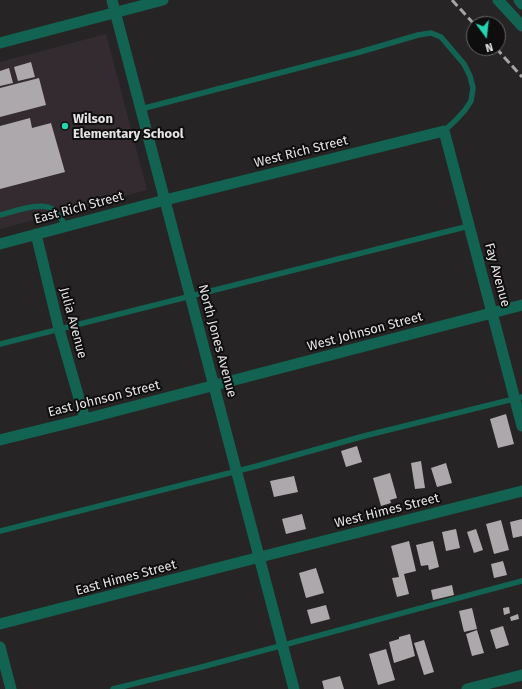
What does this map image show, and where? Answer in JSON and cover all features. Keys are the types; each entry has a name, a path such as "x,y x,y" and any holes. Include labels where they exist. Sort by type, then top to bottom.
{"street":[{"name":"North Jones Avenue","path":"112,0 294,689"},
{"path":"0,43 163,0"},
{"path":"498,0 522,26"},
{"path":"519,0 522,4"},
{"name":"West Rich Street","path":"165,200 444,131"},
{"name":"Fay Avenue","path":"444,131 493,313 519,398 522,426"},
{"name":"East Rich Street","path":"0,244 165,200"},
{"name":"Julia Avenue","path":"36,234 59,329 85,419"},
{"name":"West Johnson Street","path":"214,385 522,305"},
{"name":"East Johnson Street","path":"0,440 214,385"},
{"name":"West Himes Street","path":"260,557 522,491"},
{"name":"East Himes Street","path":"0,624 260,557"},
{"path":"0,647 11,689"},
{"path":"467,689 522,675"}],"lane":[{"path":"141,108 360,52 418,35 431,33 441,37 464,64 470,76 473,88 471,101 465,110 444,131"},
{"path":"0,215 34,207 48,206 57,212 66,227"},
{"path":"0,344 469,226"},
{"path":"0,531 237,471 364,436 519,398"},
{"path":"113,689 198,668 522,581"}],"shaded area":[{"name":"Wilson Elementary School","path":"106,34 147,190 0,229 0,62"}],"building":[{"path":"31,62 35,77 18,81 14,67"},
{"path":"9,68 13,83 0,86 0,71"},
{"path":"39,78 46,105 0,117 0,88"},
{"path":"30,118 32,128 51,123 65,172 0,189 0,126"},
{"path":"506,414 514,444 498,448 490,419"},
{"path":"357,446 362,462 346,467 341,451"},
{"path":"421,461 425,488 415,489 411,463"},
{"path":"446,463 452,483 437,487 431,468"},
{"path":"390,473 397,498 390,500 391,503 381,506 373,478"},
{"path":"294,476 298,492 274,497 270,481"},
{"path":"302,514 306,529 286,534 282,519"},
{"path":"522,519 522,536 513,538 510,522"},
{"path":"501,520 509,550 494,554 486,524"},
{"path":"456,529 460,548 446,551 442,532"},
{"path":"476,529 483,550 474,553 467,532"},
{"path":"409,541 416,571 404,574 409,594 397,597 392,578 399,577 391,546"},
{"path":"433,541 439,567 429,570 428,565 421,566 416,545"},
{"path":"503,561 507,575 494,578 491,564"},
{"path":"316,568 324,593 306,598 299,573"},
{"path":"452,585 454,595 433,600 431,590"},
{"path":"326,605 330,619 311,624 307,610"},
{"path":"509,607 510,613 504,615 503,608"},
{"path":"472,608 477,629 464,632 459,611"},
{"path":"518,614 519,619 511,621 510,617"},
{"path":"503,626 509,645 496,649 490,630"},
{"path":"477,630 484,653 472,656 466,634"},
{"path":"410,634 415,656 394,663 389,642"},
{"path":"424,640 434,672 424,675 414,643"},
{"path":"386,649 395,680 378,685 369,654"},
{"path":"340,676 344,689 324,689 322,681"}],"railway":[{"path":"452,0 467,16"},
{"path":"503,56 522,77"}],"place":[{"name":"Wilson Elementary School","path":"65,126"}]}
